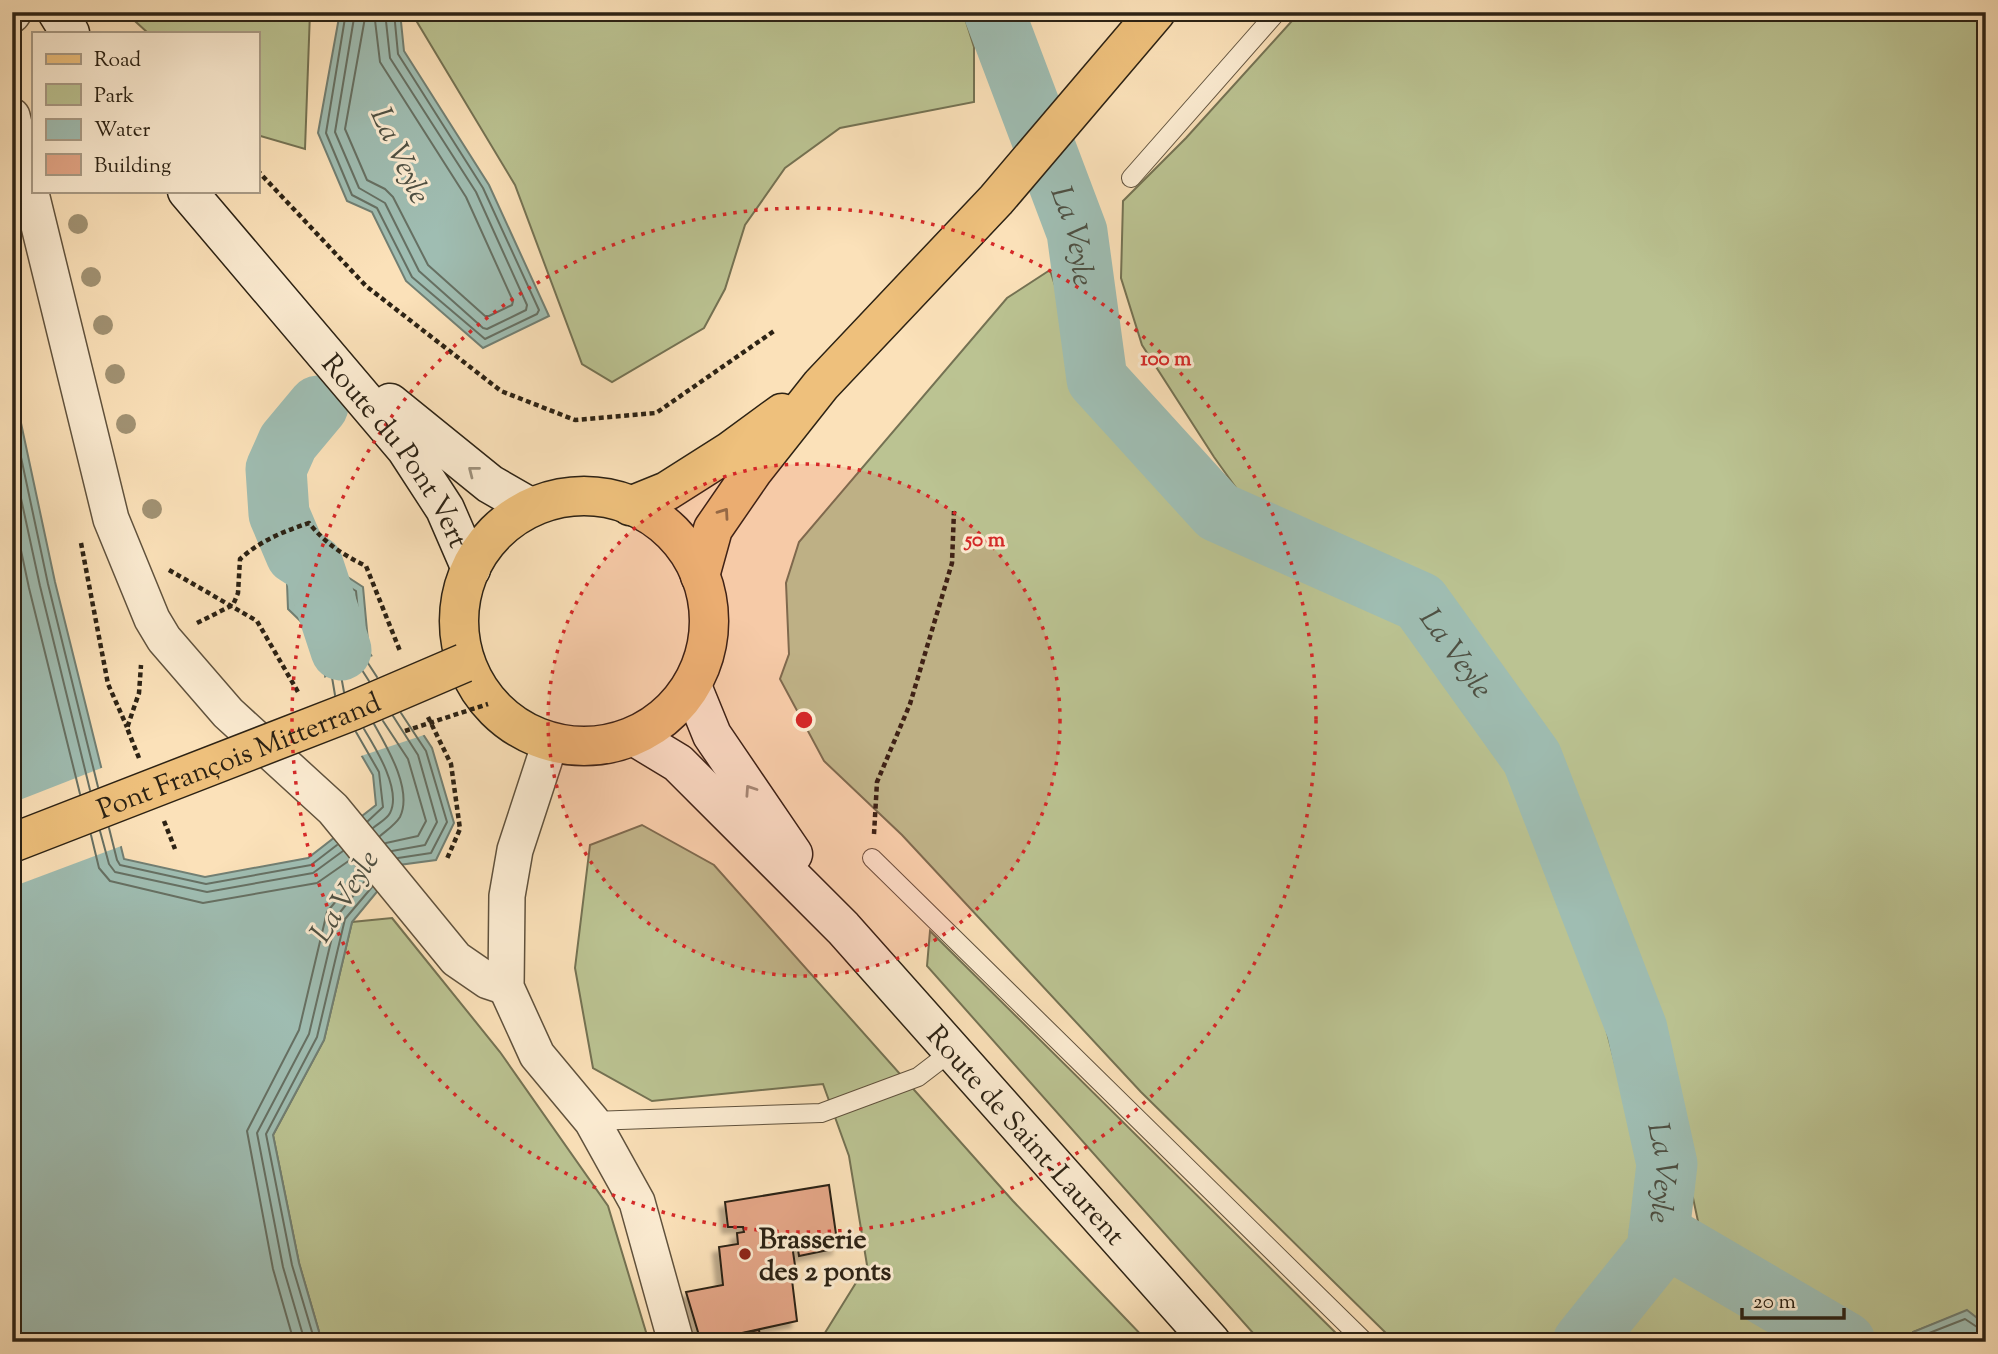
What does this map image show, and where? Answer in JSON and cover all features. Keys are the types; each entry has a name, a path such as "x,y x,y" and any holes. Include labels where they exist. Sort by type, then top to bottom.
{"main road":[{"path":"57,12 69,32"},
{"path":"700,576 713,528 753,471 821,385 996,200 1156,12"},
{"name":"Route du Pont Vert","path":"188,192 406,449 445,509 471,569"},
{"name":"Route du Pont Vert","path":"313,338 423,432 490,484 530,507"},
{"path":"631,506 667,491 730,451 821,385"},
{"path":"566,496 604,497 631,506 639,508 670,529 691,556 705,587 710,621 705,655 692,686 670,712 635,737 593,747 550,743 516,728 488,704 464,663 458,627 461,590 476,556 500,528 530,507 566,496"},
{"name":"Pont François Mitterrand","path":"12,843 352,711 464,663"},
{"name":"Route de Saint-Laurent","path":"692,686 712,735 843,928"},
{"name":"Route de Saint-Laurent","path":"635,737 678,763 843,928 1211,1342"}],"street":[{"path":"12,116 111,519 126,560 163,639 228,713 333,809 456,959 488,981 506,988"},
{"path":"550,743 515,850 506,896 506,988 537,1055 592,1121 638,1202 676,1342"}],"lane":[{"path":"1131,178 1277,12"},
{"path":"873,858 1365,1342"},
{"path":"592,1121 821,1113 918,1077 952,1051"}],"path":[{"path":"259,172 366,286 502,391 575,420 656,413 774,331"},
{"path":"873,858 877,782 910,704 936,621 952,563 954,512"},
{"path":"111,519 90,532 81,544 108,684 127,728"},
{"path":"266,540 299,526"},
{"path":"126,560 151,559 257,621 298,693"}],"green space":[{"path":"125,12 310,12 305,149 259,136 259,32 147,32"},
{"path":"411,12 963,12 974,47 974,102 840,128 785,168 745,225 725,289 704,328 612,382 582,364 515,185"},
{"path":"1300,12 1986,12 1986,1325 1967,1311 1913,1332 1907,1342 1883,1342 1699,1226 1647,983 1550,749 1431,582 1244,499 1142,345 1121,278 1123,201 1186,138"},
{"path":"1050,270 1087,384 1210,523 1404,618 1513,766 1571,893 1641,1164 1633,1237 1673,1273 1798,1342 1395,1342 1141,1092 902,835 824,761 780,679 789,654 786,583 799,542 1007,298"},
{"path":"642,825 714,865 1013,1201 1148,1342 823,1342 823,1336 867,1265 849,1156 823,1084 652,1101 593,1068 575,968 590,845"},
{"path":"392,918 500,1052 608,1206 649,1342 322,1342 299,1263 273,1135 324,1040 352,922"},
{"path":"930,931 1345,1342 1261,1342 927,966"}],"water":[{"path":"340,12 400,12 404,51 489,185 549,316 483,348 406,281 372,212 347,201 318,133"},
{"path":"12,381 55,582 124,859 205,877 308,858 376,805 373,775 329,700 319,639 288,609 287,583 326,563 363,587 369,652 432,748 454,823 436,860 399,865 352,922 324,1040 273,1135 299,1263 322,1342 12,1342"},
{"path":"1967,1310 1986,1325 1986,1342 1907,1342 1913,1332"}],"pier":[{"path":"375,655 427,734 358,757 326,701 322,679"},
{"path":"104,767 124,845 12,887 12,803"}],"building":[{"path":"829,1185 838,1248 799,1256 796,1237 791,1238 797,1279 792,1280 797,1321 701,1342 686,1292 723,1285 719,1247 738,1244 737,1233 744,1232 743,1227 728,1227 725,1202"},
{"path":"759,1330 761,1342 735,1342 734,1335"}],"waterway":[{"name":"La Veyle","path":"994,12 1077,232 1097,379 1218,512 1420,602 1532,758 1637,1029 1667,1164 1657,1250 1583,1342"},
{"name":"La Veyle","path":"318,406 288,442 276,469 279,514 296,554 313,565 341,650"},
{"path":"1659,1233 1845,1342"}],"place":[{"name":"Brasserie des 2 ponts","path":"745,1254"}]}
